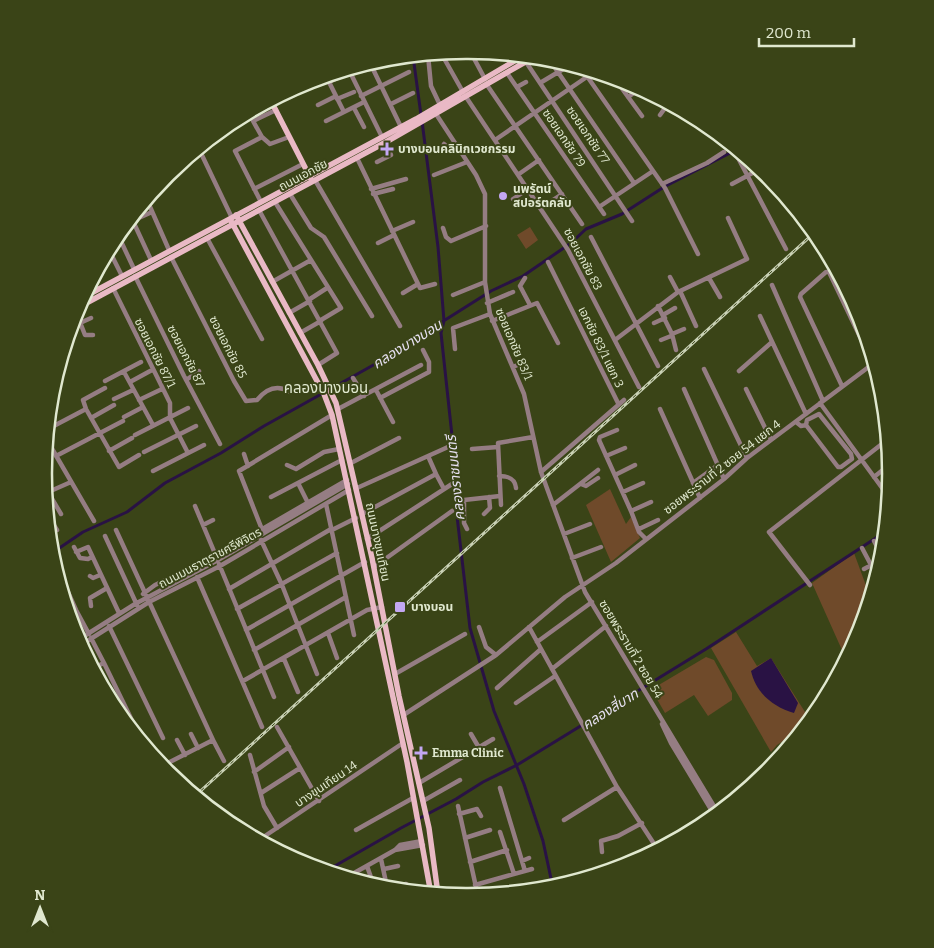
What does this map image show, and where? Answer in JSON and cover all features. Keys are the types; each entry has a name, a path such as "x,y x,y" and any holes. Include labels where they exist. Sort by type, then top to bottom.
{"main road":[{"name":"ถนนเอกชัย","path":"486,82 515,62"},
{"name":"ถนนเอกชัย","path":"95,292 170,250 290,194 311,180 416,122 440,105 507,73 517,63"},
{"name":"ถนนเอกชัย","path":"426,116 436,114 464,94"},
{"path":"274,107 300,162 311,180"},
{"name":"ถนนเอกชัย","path":"92,297 207,238 261,202 357,158 401,127 416,122"},
{"name":"ถนนบางขุนเทียน","path":"234,219 269,283 324,394 332,415 356,518 403,743 430,887"},
{"name":"ถนนบางขุนเทียน","path":"269,283 318,365 338,409 427,818 437,888"},
{"path":"348,485 356,486"},
{"path":"381,638 388,637"},
{"path":"403,743 411,742"}],"street":[{"path":"474,59 486,82 582,224"},
{"name":"ซอยเอกชัย 83","path":"445,60 464,94 568,250 638,387"},
{"path":"428,61 430,86 440,105"},
{"name":"ซอยเอกชัย 77","path":"525,64 617,195 632,221"},
{"path":"556,69 634,183"},
{"path":"374,70 401,127"},
{"path":"540,83 561,70"},
{"path":"361,96 410,72"},
{"name":"ซอยเอกชัย 79","path":"507,73 604,214"},
{"path":"350,77 391,155 377,162"},
{"path":"495,140 585,77"},
{"path":"588,78 665,188 698,254"},
{"path":"517,87 526,82"},
{"path":"330,83 344,112"},
{"path":"623,90 642,116"},
{"path":"318,105 354,92"},
{"path":"391,104 414,93"},
{"path":"628,97 633,94"},
{"path":"326,121 364,102"},
{"path":"354,108 364,127"},
{"path":"276,110 253,120 262,137 270,144 289,137"},
{"path":"660,115 664,110"},
{"name":"ซอยเอกชัย 83/1","path":"436,114 485,194 485,282 490,314 524,394 541,472 583,587"},
{"path":"261,202 235,150 262,137"},
{"path":"444,144 448,147 456,145"},
{"path":"662,184 707,163 724,152"},
{"path":"202,155 234,219"},
{"path":"357,158 421,289 435,284"},
{"path":"519,174 539,160"},
{"path":"254,189 300,162"},
{"path":"434,175 467,162"},
{"path":"742,164 786,249"},
{"path":"599,207 653,171"},
{"path":"732,184 752,173"},
{"path":"372,191 406,179"},
{"path":"311,180 400,326"},
{"path":"372,191 393,189"},
{"path":"513,200 528,189"},
{"path":"387,190 389,197"},
{"path":"290,194 311,228 324,237 372,316"},
{"path":"541,208 562,194"},
{"path":"274,202 327,288 331,288 341,309 300,333"},
{"path":"150,207 170,250"},
{"path":"259,210 321,320 337,353 318,365"},
{"path":"143,215 152,212"},
{"path":"615,340 679,292 747,259 728,218"},
{"path":"378,243 412,222"},
{"path":"135,226 151,260"},
{"path":"443,228 446,237 452,241 486,226"},
{"path":"591,237 658,366"},
{"path":"207,238 262,339"},
{"path":"122,244 134,269"},
{"name":"ซอยเอกชัย 85","path":"171,257 244,398 249,401 257,400 263,393 276,388 290,392"},
{"path":"113,258 122,276"},
{"path":"269,283 310,260"},
{"name":"เอกชัย 83/1 แยก 3","path":"541,472 618,403 548,262"},
{"path":"829,272 825,272 800,297 842,386"},
{"name":"ซอยเอกชัย 87","path":"135,276 220,444"},
{"path":"670,277 696,326"},
{"path":"831,277 852,320"},
{"path":"525,278 520,286 530,305"},
{"path":"709,278 720,297"},
{"path":"453,295 485,282"},
{"path":"403,293 418,284"},
{"path":"772,285 822,402 882,487"},
{"name":"ซอยเอกชัย 87/1","path":"113,288 170,403 170,418 188,453"},
{"path":"288,313 327,288"},
{"path":"487,301 512,292"},
{"path":"492,321 530,305 539,304 558,344"},
{"path":"658,306 672,335 676,350"},
{"path":"654,323 675,308"},
{"path":"455,349 453,328 490,314"},
{"path":"760,316 806,414"},
{"path":"81,322 91,318"},
{"path":"81,324 86,336 93,335"},
{"path":"661,340 684,329"},
{"path":"739,371 772,342"},
{"path":"380,398 430,372 429,362 423,350"},
{"path":"104,381 141,362"},
{"path":"513,367 524,362"},
{"path":"338,409 421,365"},
{"name":"ซอยพระรามที่ 2 ซอย 54 แยก 4","path":"405,714 484,664 566,597 583,587 700,498 747,458 867,368"},
{"path":"704,369 747,458"},
{"path":"130,382 152,370"},
{"path":"186,380 199,371"},
{"path":"124,372 153,425"},
{"path":"353,378 364,396"},
{"path":"105,388 84,400 86,409 120,468 142,454 196,426"},
{"path":"139,400 162,389"},
{"path":"684,389 724,479"},
{"path":"746,389 771,440"},
{"path":"114,399 133,390"},
{"path":"376,390 393,422"},
{"path":"618,403 624,400"},
{"path":"170,403 176,414"},
{"path":"91,418 114,405"},
{"path":"56,456 100,434 143,407"},
{"path":"109,451 153,425 188,408"},
{"path":"55,425 86,409"},
{"path":"660,409 700,498"},
{"path":"796,422 801,426 806,426 838,466 841,467 852,459 852,456 819,414 807,420 806,426"},
{"path":"317,674 290,604 272,564 240,472 332,415"},
{"path":"617,430 599,439 639,529 645,538"},
{"path":"501,505 498,447 501,441 533,437"},
{"path":"351,463 399,438"},
{"path":"810,585 769,532 881,444"},
{"path":"153,471 204,445"},
{"path":"356,486 448,447"},
{"path":"472,449 498,447"},
{"path":"606,456 625,448"},
{"path":"287,465 296,469 324,452 339,449"},
{"path":"53,450 94,521"},
{"path":"244,454 248,466"},
{"path":"428,456 444,489"},
{"path":"271,498 342,460"},
{"path":"693,483 718,465"},
{"path":"615,475 635,466"},
{"path":"553,505 598,470"},
{"path":"874,477 882,471"},
{"path":"362,514 436,474"},
{"path":"499,476 510,477 515,482 516,488"},
{"path":"581,484 586,486 598,478"},
{"path":"53,490 71,482"},
{"path":"298,483 308,503"},
{"path":"623,492 643,483"},
{"path":"367,539 452,484"},
{"name":"ถนนมนธาตุราชศรีพิจิตร","path":"262,536 308,503 348,485"},
{"name":"ถนนมนธาตุราชศรีพิจิตร","path":"262,536 326,504 348,485"},
{"name":"ถนนมนธาตุราชศรีพิจิตร","path":"86,637 109,626 148,599 262,536 348,485"},
{"path":"467,529 464,524 463,501 500,496"},
{"path":"484,514 490,508 489,497"},
{"path":"53,502 61,514"},
{"path":"631,511 651,502"},
{"path":"326,504 354,635"},
{"path":"195,506 274,696"},
{"path":"374,568 452,510"},
{"path":"229,589 356,518"},
{"path":"203,525 213,520"},
{"path":"639,529 658,520"},
{"path":"564,534 590,524"},
{"path":"116,530 143,592 224,761"},
{"path":"105,536 137,606"},
{"path":"92,557 80,558 75,549 88,547 100,575 125,616"},
{"path":"572,558 601,547"},
{"path":"862,548 871,565 864,569"},
{"path":"237,609 337,553"},
{"name":"ถนนมนธาตุราชศรีพิจิตร","path":"141,600 148,599 197,577 218,561"},
{"name":"ถนนมนธาตุราชศรีพิจิตร","path":"87,639 121,612 137,606 143,592 218,561"},
{"path":"246,630 365,562"},
{"path":"90,576 93,578 100,575"},
{"path":"197,577 262,727"},
{"name":"ซอยพระรามที่ 2 ซอย 54","path":"583,587 637,676 662,723 663,730 714,807"},
{"path":"91,606 90,598 107,588"},
{"path":"254,650 346,597"},
{"path":"537,642 592,602"},
{"path":"74,606 128,712"},
{"path":"243,681 351,619 382,607"},
{"path":"109,626 163,738"},
{"path":"552,669 606,626"},
{"path":"479,627 486,647 496,655"},
{"path":"529,627 617,787 654,844"},
{"path":"328,633 337,658"},
{"path":"395,674 465,634"},
{"path":"497,688 541,649"},
{"path":"284,659 298,692"},
{"path":"99,665 104,663"},
{"path":"516,703 556,676"},
{"path":"277,727 319,801"},
{"path":"191,734 198,748"},
{"path":"471,734 478,746"},
{"path":"419,783 478,746 493,739"},
{"path":"177,740 185,755"},
{"path":"170,762 213,740"},
{"name":"บางขุนเทียน 14","path":"265,836 403,743"},
{"path":"254,772 289,747"},
{"path":"250,755 264,806 278,828"},
{"path":"261,793 300,768"},
{"name":"ซอยพระรามที่ 2 ซอย 54","path":"690,771 710,809"},
{"path":"423,801 460,780"},
{"path":"564,820 617,787"},
{"path":"500,788 525,871"},
{"path":"356,830 413,798"},
{"path":"458,806 476,888"},
{"path":"459,814 477,809 481,816"},
{"path":"602,852 601,841 618,836 642,823"},
{"path":"465,838 490,830"},
{"path":"500,832 514,874"},
{"path":"354,872 395,850 423,843"},
{"path":"470,862 507,850"},
{"path":"381,858 385,881"},
{"path":"522,861 529,858"},
{"path":"367,866 371,877"},
{"path":"384,869 398,866"},
{"path":"475,885 532,869"}],"shaded area":[{"path":"530,227 538,240 526,249 517,235"},
{"path":"610,489 626,524 631,517 640,538 611,562 586,505"},
{"path":"854,553 866,585 860,607 842,650 812,583"},
{"path":"736,632 757,666 771,658 805,712 785,740 771,752 711,648"},
{"path":"706,657 714,660 732,693 732,700 708,716 694,695 665,713 654,694 657,686"},
{"path":"771,658 798,703 794,713 772,703 761,692 753,679 751,671"}],"waterway":[{"name":"คลองราชมนตรี","path":"414,63 421,115"},
{"name":"คลองราชมนตรี","path":"422,121 438,247 444,321 441,333 453,445 455,499 470,628 494,711 524,784 543,841 551,880"},
{"name":"คลองบางบอน","path":"59,548 83,532 127,512 165,483 377,363 491,291 523,276 571,243 586,229 622,214 664,187 729,153"},
{"name":"คลองสี่บาท","path":"333,867 483,782 517,765 706,649 877,537"}],"railway":[{"path":"200,791 808,238"}],"place":[{"name":"บางบอนคลินิกเวชกรรม","path":"387,149"},
{"name":"นพรัตน์ สปอร์ตคลับ","path":"503,196"},
{"name":"บางบอน","path":"400,607"},
{"name":"Emma Clinic","path":"421,753"}],"district":[{"name":"คลองบางบอน","path":"326,388"}]}
